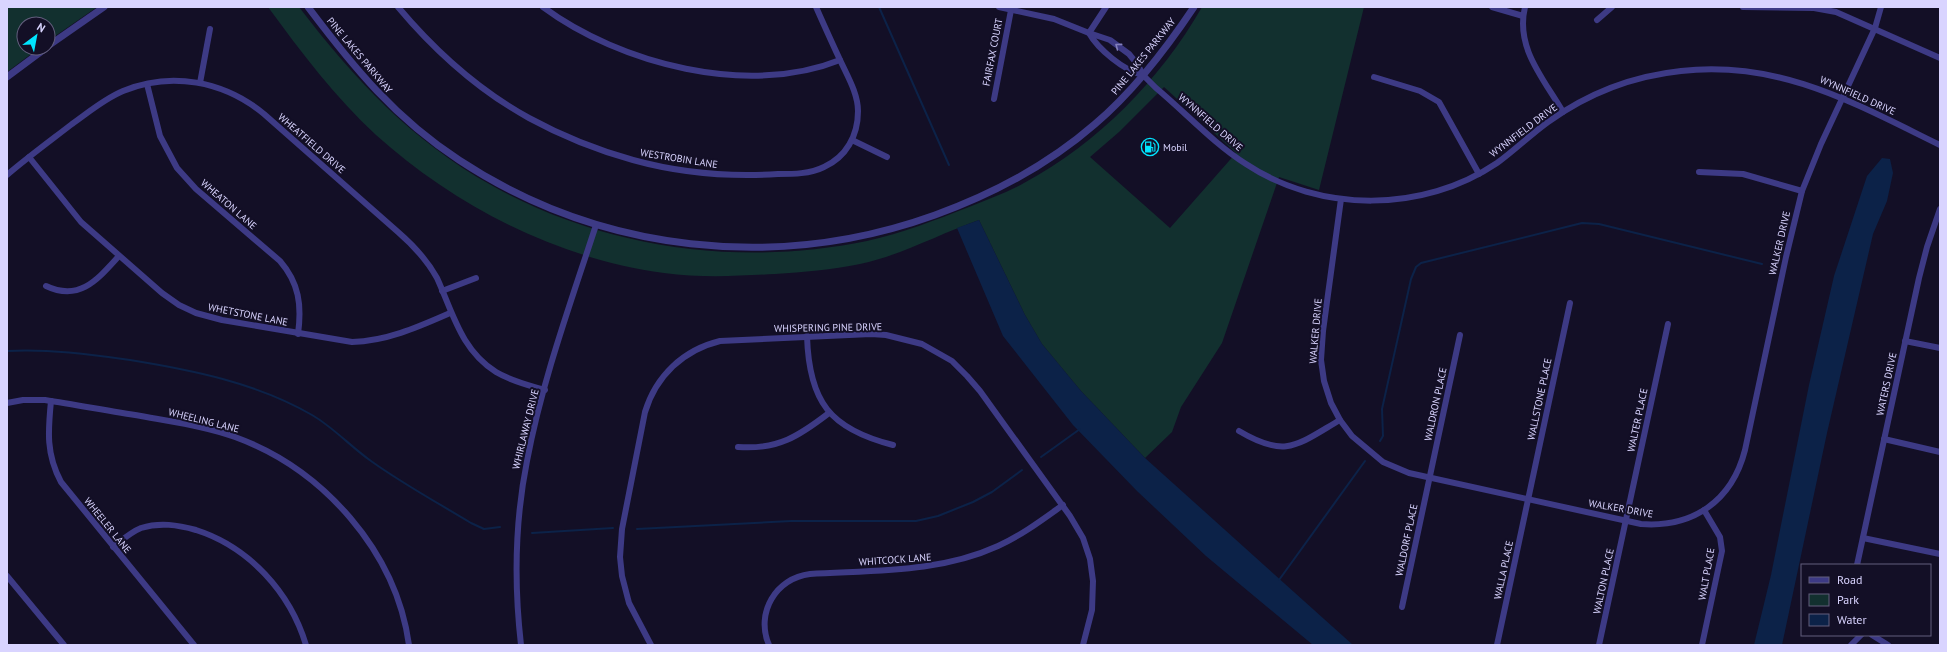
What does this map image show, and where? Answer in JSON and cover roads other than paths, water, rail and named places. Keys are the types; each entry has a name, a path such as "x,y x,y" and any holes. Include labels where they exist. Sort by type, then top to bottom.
{"street":[{"path":"56,41 104,7"},
{"name":"PINE LAKES PARKWAY","path":"308,7 378,93 405,119 441,148 475,170 515,192 560,212 596,225 665,241 740,248 805,246 864,236 891,229 968,202 1030,170 1070,144 1096,123 1125,96 1143,75 1194,7"},
{"name":"WESTROBIN LANE","path":"398,7 426,38 450,61 498,98 528,117 562,134 629,159 664,167 712,174 758,175 799,173 819,169 843,154 852,140 857,125 858,105 854,90 816,7"},
{"path":"543,7 577,29 610,45 661,63 694,70 728,74 771,74 818,68 840,60"},
{"path":"1000,7 1059,20 1106,38 1117,44 1135,60 1143,75"},
{"path":"1089,32 1106,7"},
{"path":"1492,7 1523,16"},
{"path":"1525,7 1523,16 1524,37 1528,55 1563,112"},
{"path":"1597,20 1612,7"},
{"path":"1743,7 1814,8 1836,12 1940,58"},
{"name":"WALKER DRIVE","path":"1341,199 1323,332 1321,360 1326,388 1340,420 1359,443 1383,462 1409,473 1430,478 1646,524 1669,524 1685,520 1704,510 1729,486 1739,469 1802,191 1875,28 1881,7"},
{"name":"FAIRFAX COURT","path":"994,99 1011,10"},
{"path":"200,83 210,29"},
{"path":"1089,32 1100,48 1130,71 1143,75"},
{"path":"7,77 35,56"},
{"name":"WYNNFIELD DRIVE","path":"1143,75 1229,152 1246,164 1289,186 1319,195 1341,199 1379,200 1414,197 1446,188 1479,174 1507,156 1563,112 1589,98 1625,83 1662,74 1695,70 1731,69 1768,74 1810,85 1843,97 1940,145"},
{"path":"1374,77 1420,91 1439,102 1479,174"},
{"name":"WHEATFIELD DRIVE","path":"7,175 105,100 122,91 147,84 168,81 200,83 236,95 264,114 412,245 428,265 442,290 450,313 467,344 481,360 502,375 544,390"},
{"name":"WHEATON LANE","path":"147,84 160,136 177,168 191,184 280,262 290,275 297,289 300,302 301,315 298,334"},
{"path":"852,140 887,157"},
{"name":"WHETSTONE LANE","path":"29,157 76,216 162,293 190,311 222,320 341,341 371,341 403,332 450,313"},
{"path":"1699,172 1744,174 1802,191"},
{"name":"WATERS DRIVE","path":"1857,564 1923,262 1940,209"},
{"name":"WHIRLAWAY DRIVE","path":"522,645 517,582 519,511 526,461 544,390 596,225"},
{"path":"46,286 66,292 83,288 100,277 119,256"},
{"path":"442,290 476,278"},
{"name":"WALLSTONE PLACE","path":"1528,499 1570,303"},
{"name":"WALTER PLACE","path":"1626,520 1668,324"},
{"name":"WHISPERING PINE DRIVE","path":"651,645 627,595 622,576 620,547 641,427 651,394 670,368 686,355 703,346 720,341 871,334 886,335 922,344 942,355 960,368 974,383 1062,505 1083,538 1092,570 1092,610 1083,645"},
{"name":"WALDRON PLACE","path":"1430,478 1460,335"},
{"path":"806,336 811,380 817,394 829,413 843,425 861,436 893,445"},
{"path":"1905,341 1940,348"},
{"name":"WHEELING LANE","path":"7,403 30,400 51,401 176,422 217,432 258,447 293,466 328,494 367,539 384,569 395,594 404,620 409,645"},
{"name":"WHEELER LANE","path":"51,401 48,442 54,468 66,488 194,645"},
{"path":"738,447 769,446 784,442 802,434 829,413"},
{"path":"1239,431 1267,446 1285,447 1306,440 1340,420"},
{"path":"1884,439 1940,452"},
{"name":"WALDORF PLACE","path":"1402,607 1430,478"},
{"name":"WALLA PLACE","path":"1497,645 1528,499"},
{"name":"WHITCOCK LANE","path":"769,645 764,624 767,609 778,590 794,578 810,574 921,568 960,560 988,550 1012,539 1062,505"},
{"name":"WALT PLACE","path":"1702,645 1722,551 1720,537 1704,510"},
{"name":"WALTON PLACE","path":"1600,645 1626,520"},
{"path":"114,547 140,528 158,525 183,527 219,540 246,556 271,581 290,607 306,645"},
{"path":"1863,538 1940,554"},
{"path":"7,576 64,645"},
{"path":"1851,645 1860,636"},
{"path":"1874,636 1888,645"}],"water":[{"path":"1882,158 1890,159 1893,173 1887,201 1873,234 1827,433 1782,645 1754,645 1771,575 1809,385 1834,276 1867,176"},
{"path":"979,220 1025,315 1042,344 1081,391 1145,458 1353,645 1313,645 1206,556 1137,491 1073,425 1003,336 957,228"}],"waterway":[{"path":"879,7 949,165"},
{"path":"1380,441 1383,436 1382,409 1411,279 1416,267 1421,263 1582,223 1599,224 1762,264"},
{"path":"7,351 69,352 130,360 200,373 247,386 269,394 312,415 383,469 471,523 484,529 500,527"},
{"path":"1041,457 1080,429"},
{"path":"1279,580 1365,461"},
{"path":"637,529 791,521 916,521 938,516 973,502 992,492 1022,470"},
{"path":"532,533 613,528"}],"place":[{"name":"Mobil","path":"1150,147"}]}
